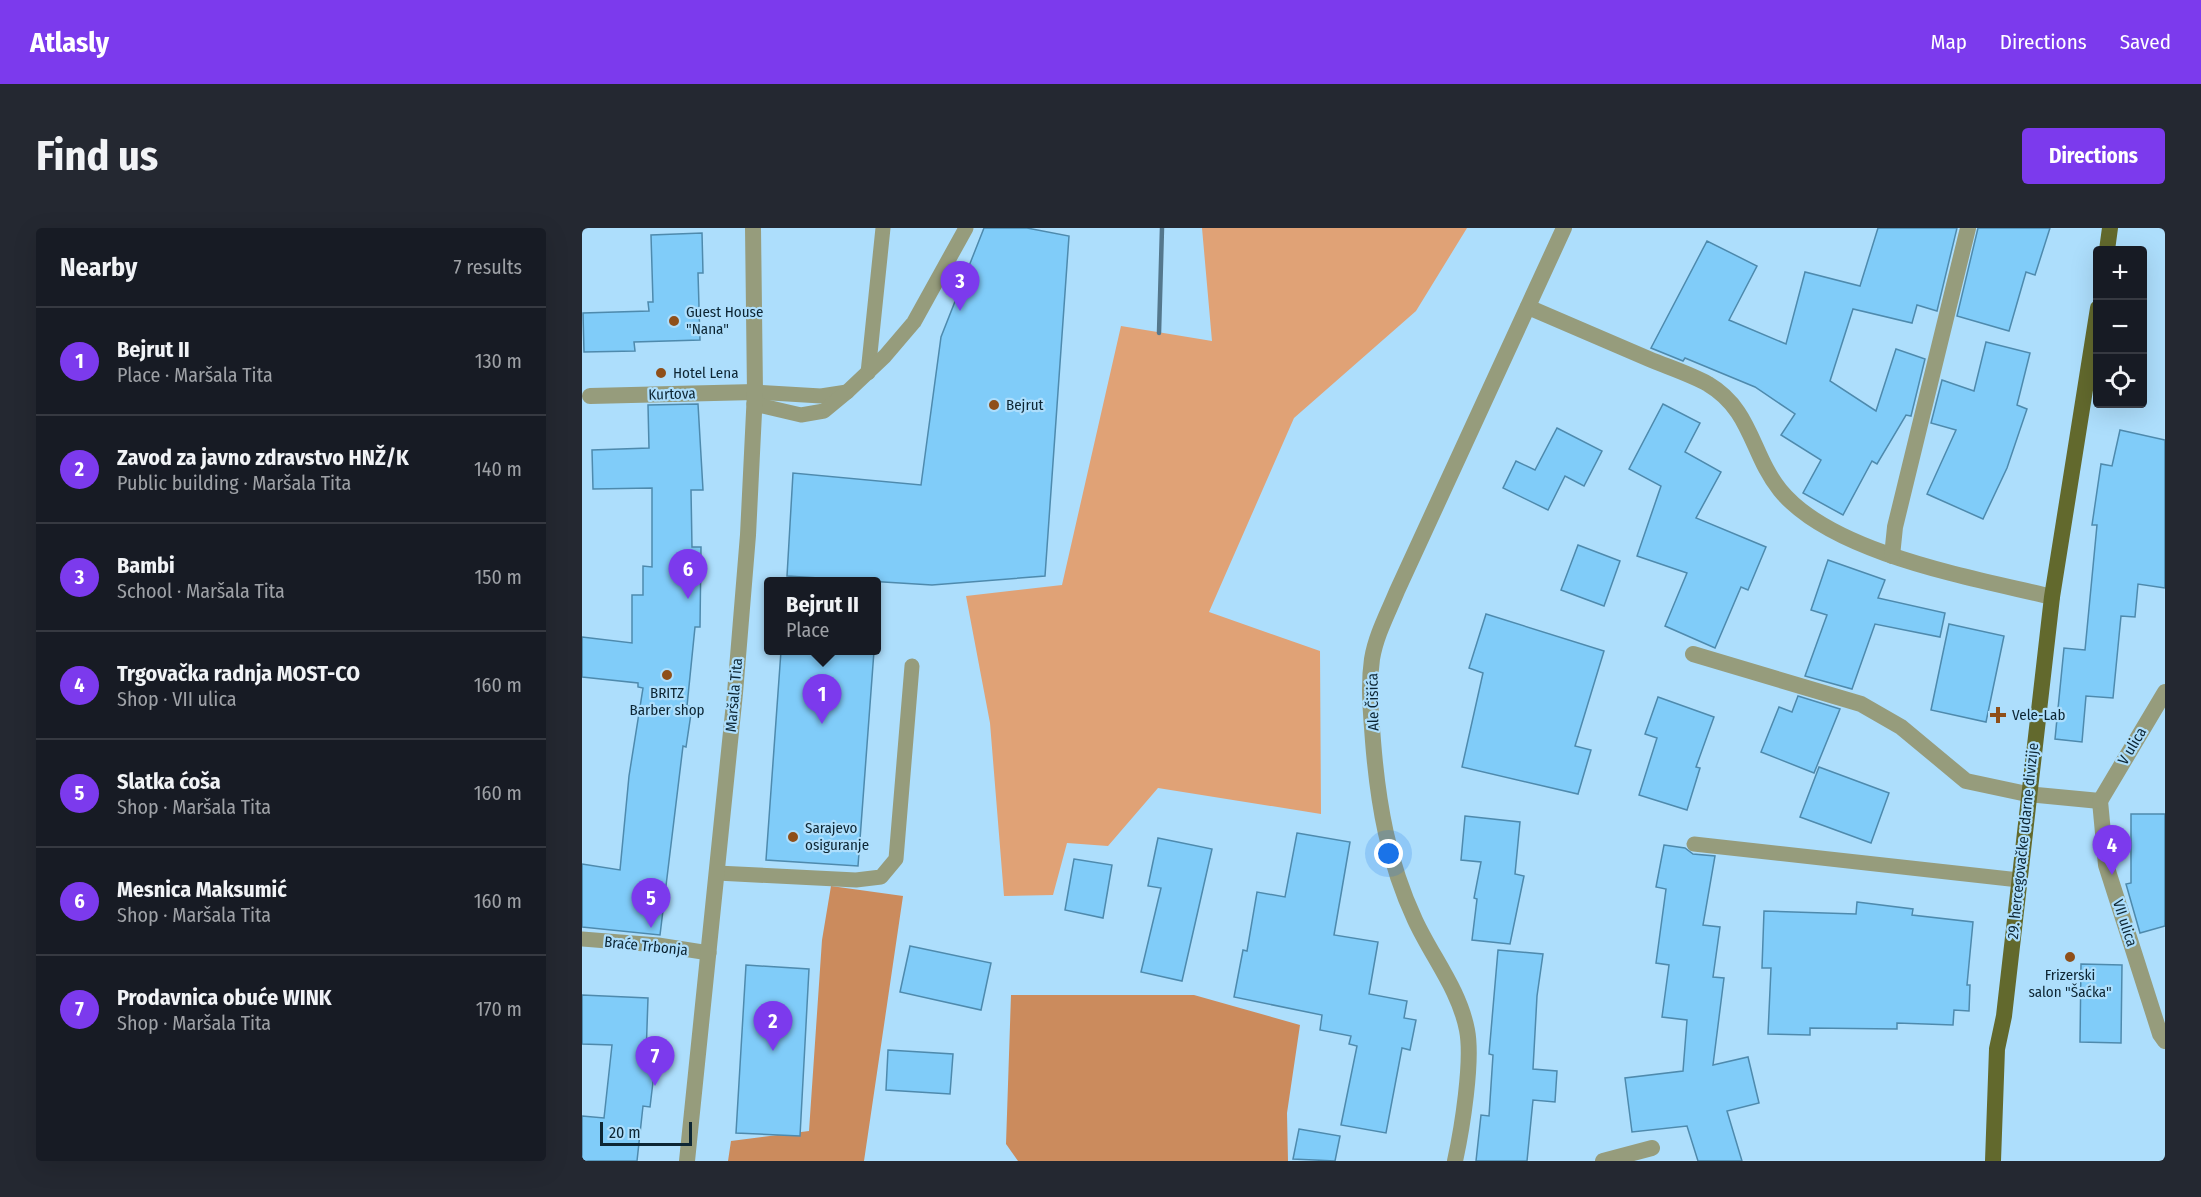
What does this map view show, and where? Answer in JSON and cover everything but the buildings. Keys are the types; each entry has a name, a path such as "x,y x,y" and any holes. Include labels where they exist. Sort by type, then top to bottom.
{"main road":[{"path":"2108,246 2110,228"},
{"name":"29. hercegovačke udarne divizije","path":"1993,1161 1997,1050 2004,1016 2027,794 2052,597 2093,334"}],"street":[{"name":"Maršala Tita","path":"687,1161 717,873 748,535 754,398 753,228"},
{"name":"Ale Čišića","path":"1456,1161 1468,1061 1468,1031 1455,993 1416,922 1395,875 1383,832 1376,784 1369,695 1372,658 1379,633 1564,228"},
{"path":"1892,556 1895,527 1968,228"},
{"path":"1528,307 1708,384 1739,410 1754,436 1758,458 1782,492 1802,510 1836,532 1892,556 2052,597"},
{"name":"Kurtova","path":"590,396 754,398"},
{"path":"1693,654 1861,704 1901,727 1966,782 2027,794 2100,801"},
{"name":"V ulica","path":"2100,801 2165,692"},
{"name":"VII ulica","path":"2100,801 2106,865 2160,1034 2165,1041"},
{"path":"1603,1161 1652,1148"}],"lane":[{"path":"868,373 883,228"},
{"path":"754,398 777,412 801,415 824,411 868,373 914,322 966,228"},
{"path":"717,873 856,880 881,877 896,859 912,666"},
{"path":"1694,844 2019,880"},
{"name":"Braće Trbonja","path":"582,939 657,945 709,953"}],"shaded area":[{"path":"1202,228 1467,228 1416,311 1294,418 1209,612 1320,651 1321,814 1158,788 1108,846 1067,843 1053,895 1004,896 990,723 966,596 1062,585 1121,326 1212,341"},
{"path":"831,886 903,896 864,1161 728,1161 731,1141 809,1131 822,940"},
{"path":"1011,995 1194,995 1300,1025 1287,1113 1288,1161 1018,1161 1006,1144"}],"railway":[{"path":"1159,333 1162,228"}],"place":[{"name":"Bambi","path":"960,311"},
{"name":"Guest House \"Nana\"","path":"674,321"},
{"name":"Hotel Lena","path":"661,373"},
{"name":"Bejrut","path":"994,405"},
{"name":"Mesnica Maksumić","path":"688,599"},
{"name":"BRITZ Barber shop","path":"667,675"},
{"name":"Vele-Lab","path":"1998,715"},
{"name":"Bejrut II","path":"822,724"},
{"name":"Sarajevo osiguranje","path":"793,837"},
{"name":"Trgovačka radnja MOST-CO","path":"2112,875"},
{"name":"Slatka ćoša","path":"651,928"},
{"name":"Frizerski salon \"Šaćka\"","path":"2070,957"},
{"name":"Zavod za javno zdravstvo HNŽ/K","path":"773,1051"},
{"name":"Prodavnica obuće WINK","path":"655,1086"}]}
